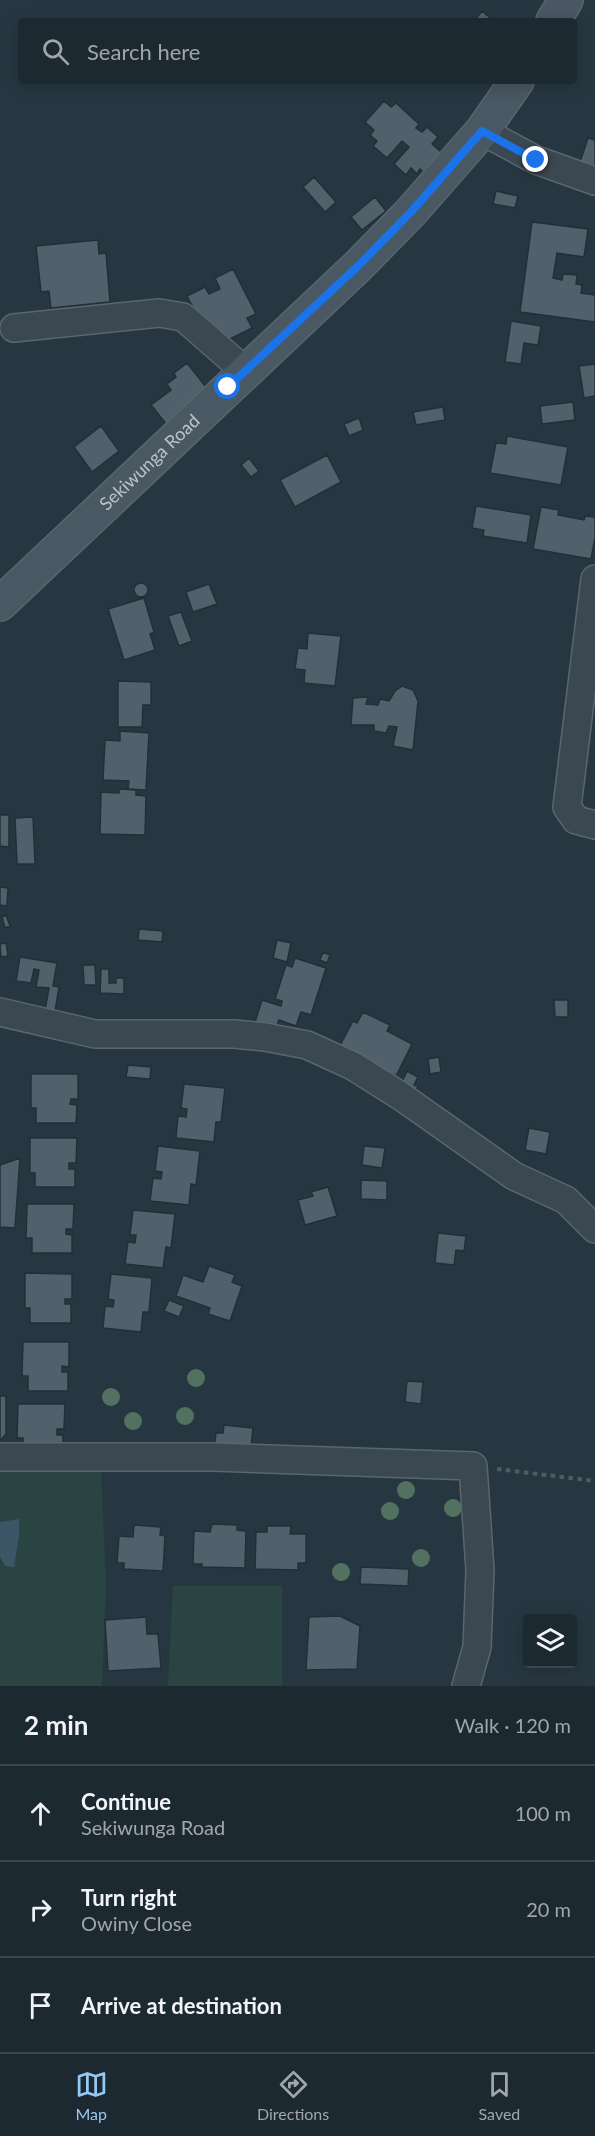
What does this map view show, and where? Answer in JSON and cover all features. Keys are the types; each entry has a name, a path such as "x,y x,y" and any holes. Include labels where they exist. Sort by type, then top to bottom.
{"main road":[{"path":"555,18 566,0"},
{"name":"Sekiwunga Road","path":"0,604 396,228 482,131 515,84"}],"street":[{"path":"482,131 536,160 595,181"},
{"path":"14,328 159,313 183,317 245,371"},
{"path":"595,579 588,689 567,807 576,820 595,825"},
{"path":"0,1012 95,1034 234,1034 307,1045 353,1066 402,1097 514,1176 566,1200 595,1229"},
{"path":"0,1457 214,1456 473,1466 480,1570 477,1647 466,1686"}],"path":[{"path":"473,1466 595,1480"}],"green space":[{"path":"101,1468 106,1585 102,1686 0,1686 0,1557 5,1566 19,1536 19,1519 0,1522 0,1470"},
{"path":"173,1586 282,1586 282,1686 168,1686"}],"water":[{"path":"19,1519 14,1567 5,1566 0,1557 0,1522"}],"building":[{"path":"482,11 490,18 476,18"},
{"path":"384,101 391,107 396,103 419,124 416,128 422,132 427,127 438,137 432,144 450,160 424,173 420,169 417,174 411,168 406,175 394,164 409,147 402,141 387,158 373,146 377,141 370,135 374,130 365,122"},
{"path":"588,138 595,140 595,167 580,162"},
{"path":"314,177 336,202 325,212 303,187"},
{"path":"496,191 518,196 515,208 493,204"},
{"path":"375,197 386,211 362,230 351,217"},
{"path":"532,222 588,229 584,257 557,253 553,278 562,280 563,274 577,275 576,284 582,285 581,293 595,295 595,322 520,312"},
{"path":"98,240 99,254 106,253 110,302 51,308 49,291 41,292 36,246"},
{"path":"233,269 256,314 247,318 252,328 214,347 187,296 205,287 209,294 220,289 215,278"},
{"path":"511,321 541,326 538,345 524,343 521,364 505,362"},
{"path":"187,363 210,392 167,425 151,405 171,390 167,384 176,377 174,373"},
{"path":"595,364 595,396 584,398 579,366"},
{"path":"573,402 575,420 542,424 540,406"},
{"path":"443,407 445,420 416,425 413,412"},
{"path":"359,418 363,430 349,436 344,424"},
{"path":"101,426 119,451 92,472 74,447"},
{"path":"507,436 568,447 561,485 490,473 496,443 506,444"},
{"path":"327,455 341,482 295,507 280,480"},
{"path":"249,458 259,471 251,477 241,465"},
{"path":"476,506 531,515 527,543 483,536 484,530 472,528"},
{"path":"541,507 559,510 558,515 584,520 585,516 595,517 595,538 591,559 533,549"},
{"path":"138,583 144,583 148,590 144,597 138,597 134,593 134,587"},
{"path":"209,584 217,604 193,612 186,592"},
{"path":"144,598 154,632 150,634 155,650 124,660 108,609"},
{"path":"181,612 192,641 179,646 168,616"},
{"path":"308,633 341,636 335,686 304,683 305,670 295,669 298,648 307,649"},
{"path":"118,681 151,682 151,705 143,705 142,727 118,727"},
{"path":"402,686 413,690 418,701 413,750 393,746 397,727 389,726 386,733 374,731 374,725 351,725 353,698 368,697 366,704 378,705 380,699 389,701 395,691"},
{"path":"120,731 149,733 146,790 128,789 129,781 103,780 105,740 120,741"},
{"path":"119,789 136,790 136,795 146,796 145,835 100,834 101,792 119,793"},
{"path":"0,815 9,815 9,847 0,846"},
{"path":"33,817 35,864 17,864 15,818"},
{"path":"0,887 8,888 7,906 0,905"},
{"path":"6,915 10,926 5,928 2,917"},
{"path":"139,929 163,931 162,942 138,940"},
{"path":"277,940 291,943 287,962 273,958"},
{"path":"6,943 8,956 1,957 0,944"},
{"path":"323,952 330,955 327,963 320,960"},
{"path":"20,957 57,963 53,986 59,987 55,1011 45,1010 49,988 36,987 39,970 34,969 31,983 16,981"},
{"path":"295,958 326,968 311,1015 301,1012 296,1026 279,1020 276,1028 255,1022 262,1000 281,1006 282,1001 275,999 286,965 292,967"},
{"path":"83,965 95,965 96,985 84,985"},
{"path":"101,969 109,969 109,983 116,983 116,978 124,978 124,994 100,993"},
{"path":"554,1000 568,1000 568,1017 555,1017"},
{"path":"363,1012 390,1025 387,1031 412,1044 396,1076 374,1064 337,1051 353,1021 357,1023"},
{"path":"439,1057 441,1072 430,1074 428,1059"},
{"path":"128,1065 151,1067 150,1079 126,1077"},
{"path":"407,1071 418,1077 414,1085 418,1086 414,1095 399,1088"},
{"path":"31,1074 78,1074 78,1099 71,1099 70,1104 77,1105 76,1123 36,1123 36,1108 31,1108"},
{"path":"184,1084 225,1088 221,1122 216,1122 214,1142 176,1138 178,1116 186,1117 187,1109 181,1108"},
{"path":"529,1128 550,1132 546,1154 525,1150"},
{"path":"30,1138 77,1138 76,1163 69,1163 69,1169 75,1169 75,1187 35,1187 35,1173 30,1173"},
{"path":"158,1146 200,1151 196,1185 191,1184 189,1205 150,1201 153,1178 161,1179 162,1172 155,1171"},
{"path":"364,1146 385,1148 382,1168 362,1165"},
{"path":"20,1158 15,1228 0,1227 0,1165"},
{"path":"361,1180 387,1181 387,1200 361,1199"},
{"path":"328,1187 337,1216 305,1225 298,1200 313,1196 311,1192"},
{"path":"27,1204 74,1204 73,1229 66,1229 66,1234 72,1235 72,1253 32,1253 32,1238 26,1238"},
{"path":"133,1210 175,1214 171,1248 166,1247 163,1268 125,1264 128,1242 135,1243 136,1235 130,1235"},
{"path":"438,1233 466,1236 464,1251 456,1250 454,1265 435,1263"},
{"path":"209,1266 235,1275 232,1282 242,1286 230,1321 208,1314 210,1308 176,1296 183,1275 203,1282"},
{"path":"25,1273 72,1274 72,1299 65,1299 65,1304 71,1304 71,1323 30,1323 30,1308 25,1308"},
{"path":"111,1274 152,1278 149,1312 143,1312 141,1332 103,1328 105,1306 113,1307 114,1300 108,1299"},
{"path":"169,1300 184,1306 179,1317 164,1311"},
{"path":"23,1342 69,1342 69,1367 62,1366 62,1372 68,1372 68,1391 28,1391 28,1376 22,1376"},
{"path":"407,1381 423,1382 421,1404 405,1402"},
{"path":"0,1396 6,1396 6,1434 0,1441"},
{"path":"18,1404 65,1404 64,1429 57,1429 57,1435 63,1435 63,1453 23,1453 23,1438 17,1438"},
{"path":"224,1425 253,1428 250,1455 214,1451 216,1433 223,1433"},
{"path":"212,1524 237,1525 237,1530 246,1531 245,1568 202,1567 202,1564 193,1564 194,1531 210,1532"},
{"path":"134,1525 161,1527 160,1535 165,1536 163,1571 124,1569 124,1563 117,1563 119,1536 133,1537"},
{"path":"267,1526 291,1526 290,1534 306,1534 306,1563 298,1563 298,1570 255,1569 256,1532 267,1532"},
{"path":"361,1567 409,1569 408,1586 360,1584"},
{"path":"340,1616 360,1626 357,1669 306,1670 309,1617"},
{"path":"146,1617 147,1634 158,1634 161,1668 108,1671 105,1620"}],"route":[{"path":"228,387 357,267 411,212 482,131 536,160"}]}
